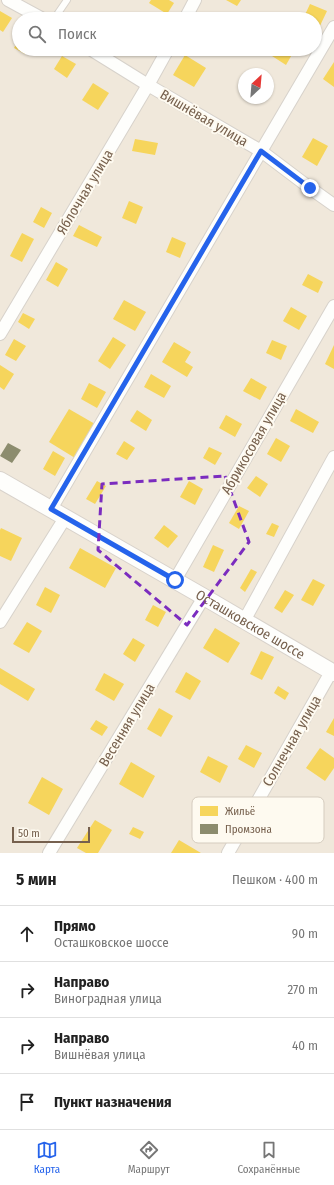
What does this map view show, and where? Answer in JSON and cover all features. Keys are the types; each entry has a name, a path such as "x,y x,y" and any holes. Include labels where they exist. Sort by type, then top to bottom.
{"street":[{"path":"8,0 30,12"},
{"path":"189,12 196,0"},
{"path":"322,47 334,27"},
{"name":"Вишнёвая улица","path":"101,56 261,151 334,205"},
{"name":"Яблочная улица","path":"0,334 164,56"},
{"path":"51,509 317,56"},
{"name":"Абрикосовая улица","path":"175,580 334,306"},
{"path":"244,621 334,457"},
{"name":"Осташковское шоссе","path":"0,480 333,672"},
{"path":"0,622 65,518"},
{"name":"Весенняя улица","path":"49,853 204,597"},
{"name":"Солнечная улица","path":"260,797 333,672"},
{"name":"Солнечная улица","path":"228,853 234,843"}],"lane":[{"path":"59,12 67,0"}],"highlighted area":[{"path":"225,476 249,542 187,625 98,550 102,484"}],"shaded area":[{"path":"0,0 334,0 334,671 0,474"},
{"path":"0,483 334,677 334,853 0,853"}],"building: Жильё":[{"path":"151,0 169,0 174,3 168,12 164,12 149,3"},
{"path":"226,0 241,0 237,6"},
{"path":"310,4 327,11 322,22 322,12 306,12"},
{"path":"0,11 12,18 3,32 0,30"},
{"path":"62,56 76,64 67,78 54,69"},
{"path":"184,56 206,68 194,87 173,75"},
{"path":"272,56 291,56 286,65"},
{"path":"334,62 334,87 323,79"},
{"path":"93,83 109,93 98,110 82,100"},
{"path":"313,138 328,146 317,166 302,157"},
{"path":"135,139 158,143 155,155 132,151"},
{"path":"129,201 143,207 136,224 122,218"},
{"path":"41,207 52,213 44,228 33,222"},
{"path":"79,225 102,237 97,247 73,236"},
{"path":"22,233 34,239 22,262 10,256"},
{"path":"172,237 186,243 180,258 166,252"},
{"path":"56,262 68,269 58,287 46,280"},
{"path":"308,274 323,282 318,293 302,285"},
{"path":"124,300 146,312 135,331 113,319"},
{"path":"291,307 307,316 299,330 283,321"},
{"path":"23,313 35,319 29,329 18,322"},
{"path":"113,337 126,345 110,369 98,361"},
{"path":"14,339 26,346 16,361 5,355"},
{"path":"272,340 287,346 281,360 266,353"},
{"path":"174,342 191,352 185,362 193,367 187,377 162,362"},
{"path":"334,345 334,369 325,364"},
{"path":"0,365 14,374 4,390 0,387"},
{"path":"151,374 171,386 164,398 144,387"},
{"path":"251,378 267,387 260,400 243,391"},
{"path":"89,383 106,392 97,408 81,399"},
{"path":"69,409 95,424 75,458 49,442"},
{"path":"296,409 319,422 313,433 290,421"},
{"path":"137,410 152,420 146,431 130,421"},
{"path":"226,415 242,424 235,437 219,428"},
{"path":"276,438 290,446 281,462 267,454"},
{"path":"124,441 135,448 127,460 116,454"},
{"path":"209,447 222,453 215,465 203,458"},
{"path":"53,451 65,458 55,476 43,469"},
{"path":"256,476 268,484 260,497 247,488"},
{"path":"97,481 106,486 95,504 86,499"},
{"path":"189,481 203,489 195,505 180,497"},
{"path":"239,506 249,511 239,529 229,523"},
{"path":"272,523 279,526 274,537 266,534"},
{"path":"164,525 178,536 168,548 154,538"},
{"path":"1,528 22,538 11,561 0,556"},
{"path":"213,545 224,550 214,572 203,567"},
{"path":"80,548 116,568 105,588 69,568"},
{"path":"251,569 257,572 245,592 240,588"},
{"path":"313,579 325,585 313,606 301,600"},
{"path":"45,587 60,595 51,613 36,605"},
{"path":"285,590 294,595 282,613 274,608"},
{"path":"153,605 166,612 158,627 145,620"},
{"path":"27,622 42,631 29,653 13,644"},
{"path":"215,628 240,643 228,663 203,648"},
{"path":"133,638 145,645 135,662 123,654"},
{"path":"261,651 274,657 262,680 250,674"},
{"path":"0,668 35,689 28,701 0,684"},
{"path":"186,672 201,681 190,700 175,692"},
{"path":"104,673 124,684 114,701 95,690"},
{"path":"278,686 289,693 285,700 274,693"},
{"path":"159,708 173,716 161,737 147,729"},
{"path":"334,718 334,736 326,732"},
{"path":"96,720 108,727 102,736 90,729"},
{"path":"246,745 262,753 254,768 238,759"},
{"path":"320,748 334,758 334,768 325,781 306,768"},
{"path":"208,756 228,766 220,783 200,772"},
{"path":"131,762 155,776 143,798 119,784"},
{"path":"42,777 63,789 49,815 28,803"},
{"path":"95,820 112,830 98,853 86,853 77,848"},
{"path":"133,827 144,832 140,839 129,834"},
{"path":"179,840 201,853 171,853"}],"building: Промзона":[{"path":"8,443 21,450 12,463 0,456"}],"route":[{"path":"175,580 51,509 261,151 310,188"}]}
